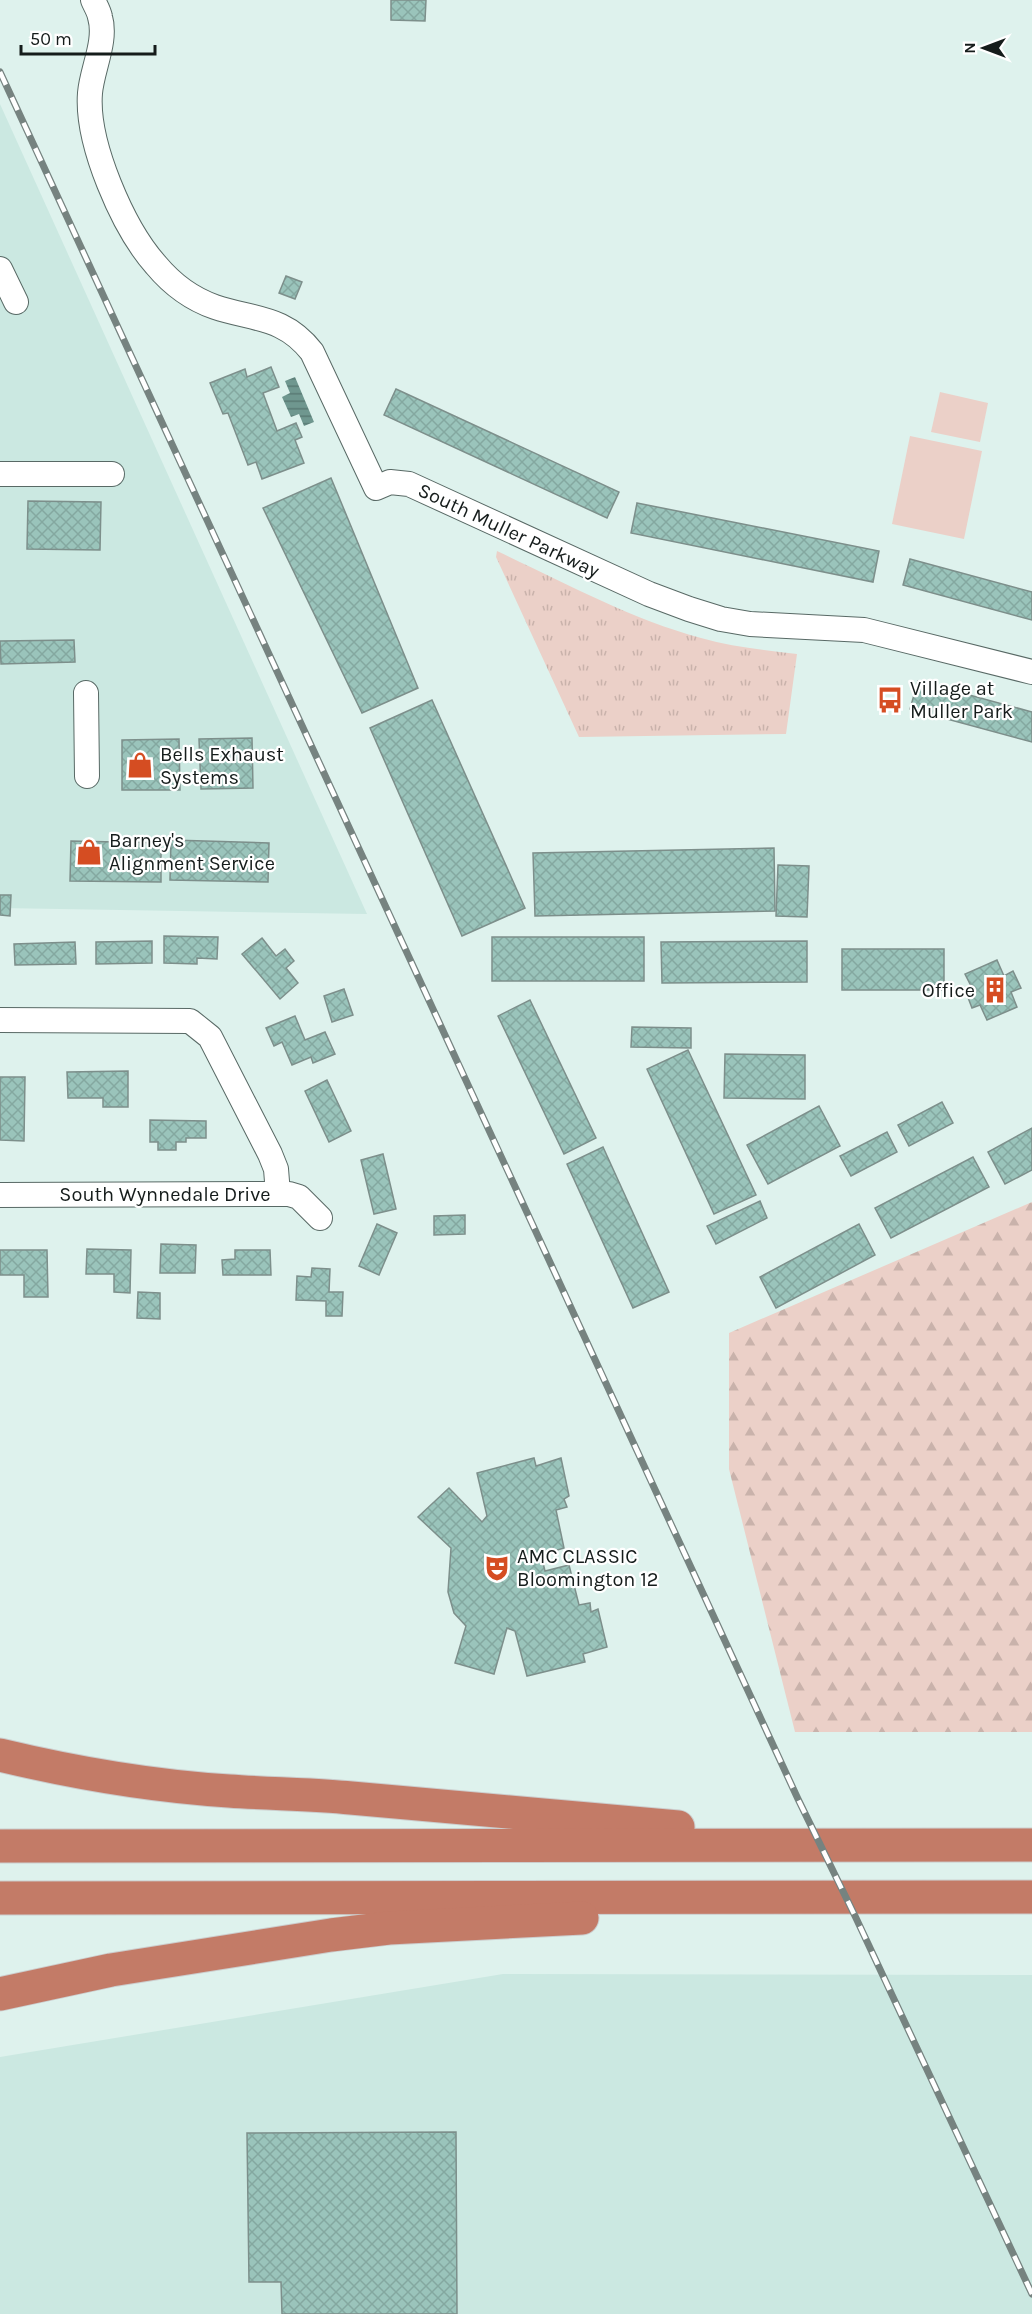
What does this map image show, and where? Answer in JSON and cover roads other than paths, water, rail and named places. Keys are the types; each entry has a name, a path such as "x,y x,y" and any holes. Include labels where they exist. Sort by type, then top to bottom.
{"highway":[{"path":"0,1755 63,1771 145,1783 227,1791 350,1797 694,1828 778,1846"},
{"path":"0,1846 1032,1845"},
{"path":"0,1898 1020,1896"},
{"path":"0,1994 111,1970 389,1928 580,1918 800,1916 1020,1896"}],"street":[{"name":"South Muller Parkway","path":"93,0 100,17 101,31 90,96 91,130 96,150 136,239 157,266 198,300 215,307 274,321 303,340 312,352 376,488 390,482 400,481 409,484 649,594 721,619 782,627 864,630 1032,672"},
{"path":"0,269 16,302"},
{"path":"0,474 112,474"},
{"path":"86,693 87,776"},
{"path":"0,1020 190,1021 210,1037 220,1056 276,1169 278,1194"},
{"name":"South Wynnedale Drive","path":"0,1196 278,1194 299,1197 320,1218"}],"railway":[{"path":"0,72 798,1799 1032,2294"}],"place":[{"name":"Village at Muller Park","path":"890,700"},
{"name":"Bells Exhaust Systems","path":"140,765"},
{"name":"Barney's Alignment Service","path":"89,852"},
{"name":"Office","path":"995,990"},
{"name":"AMC CLASSIC Bloomington 12","path":"497,1568"}]}
